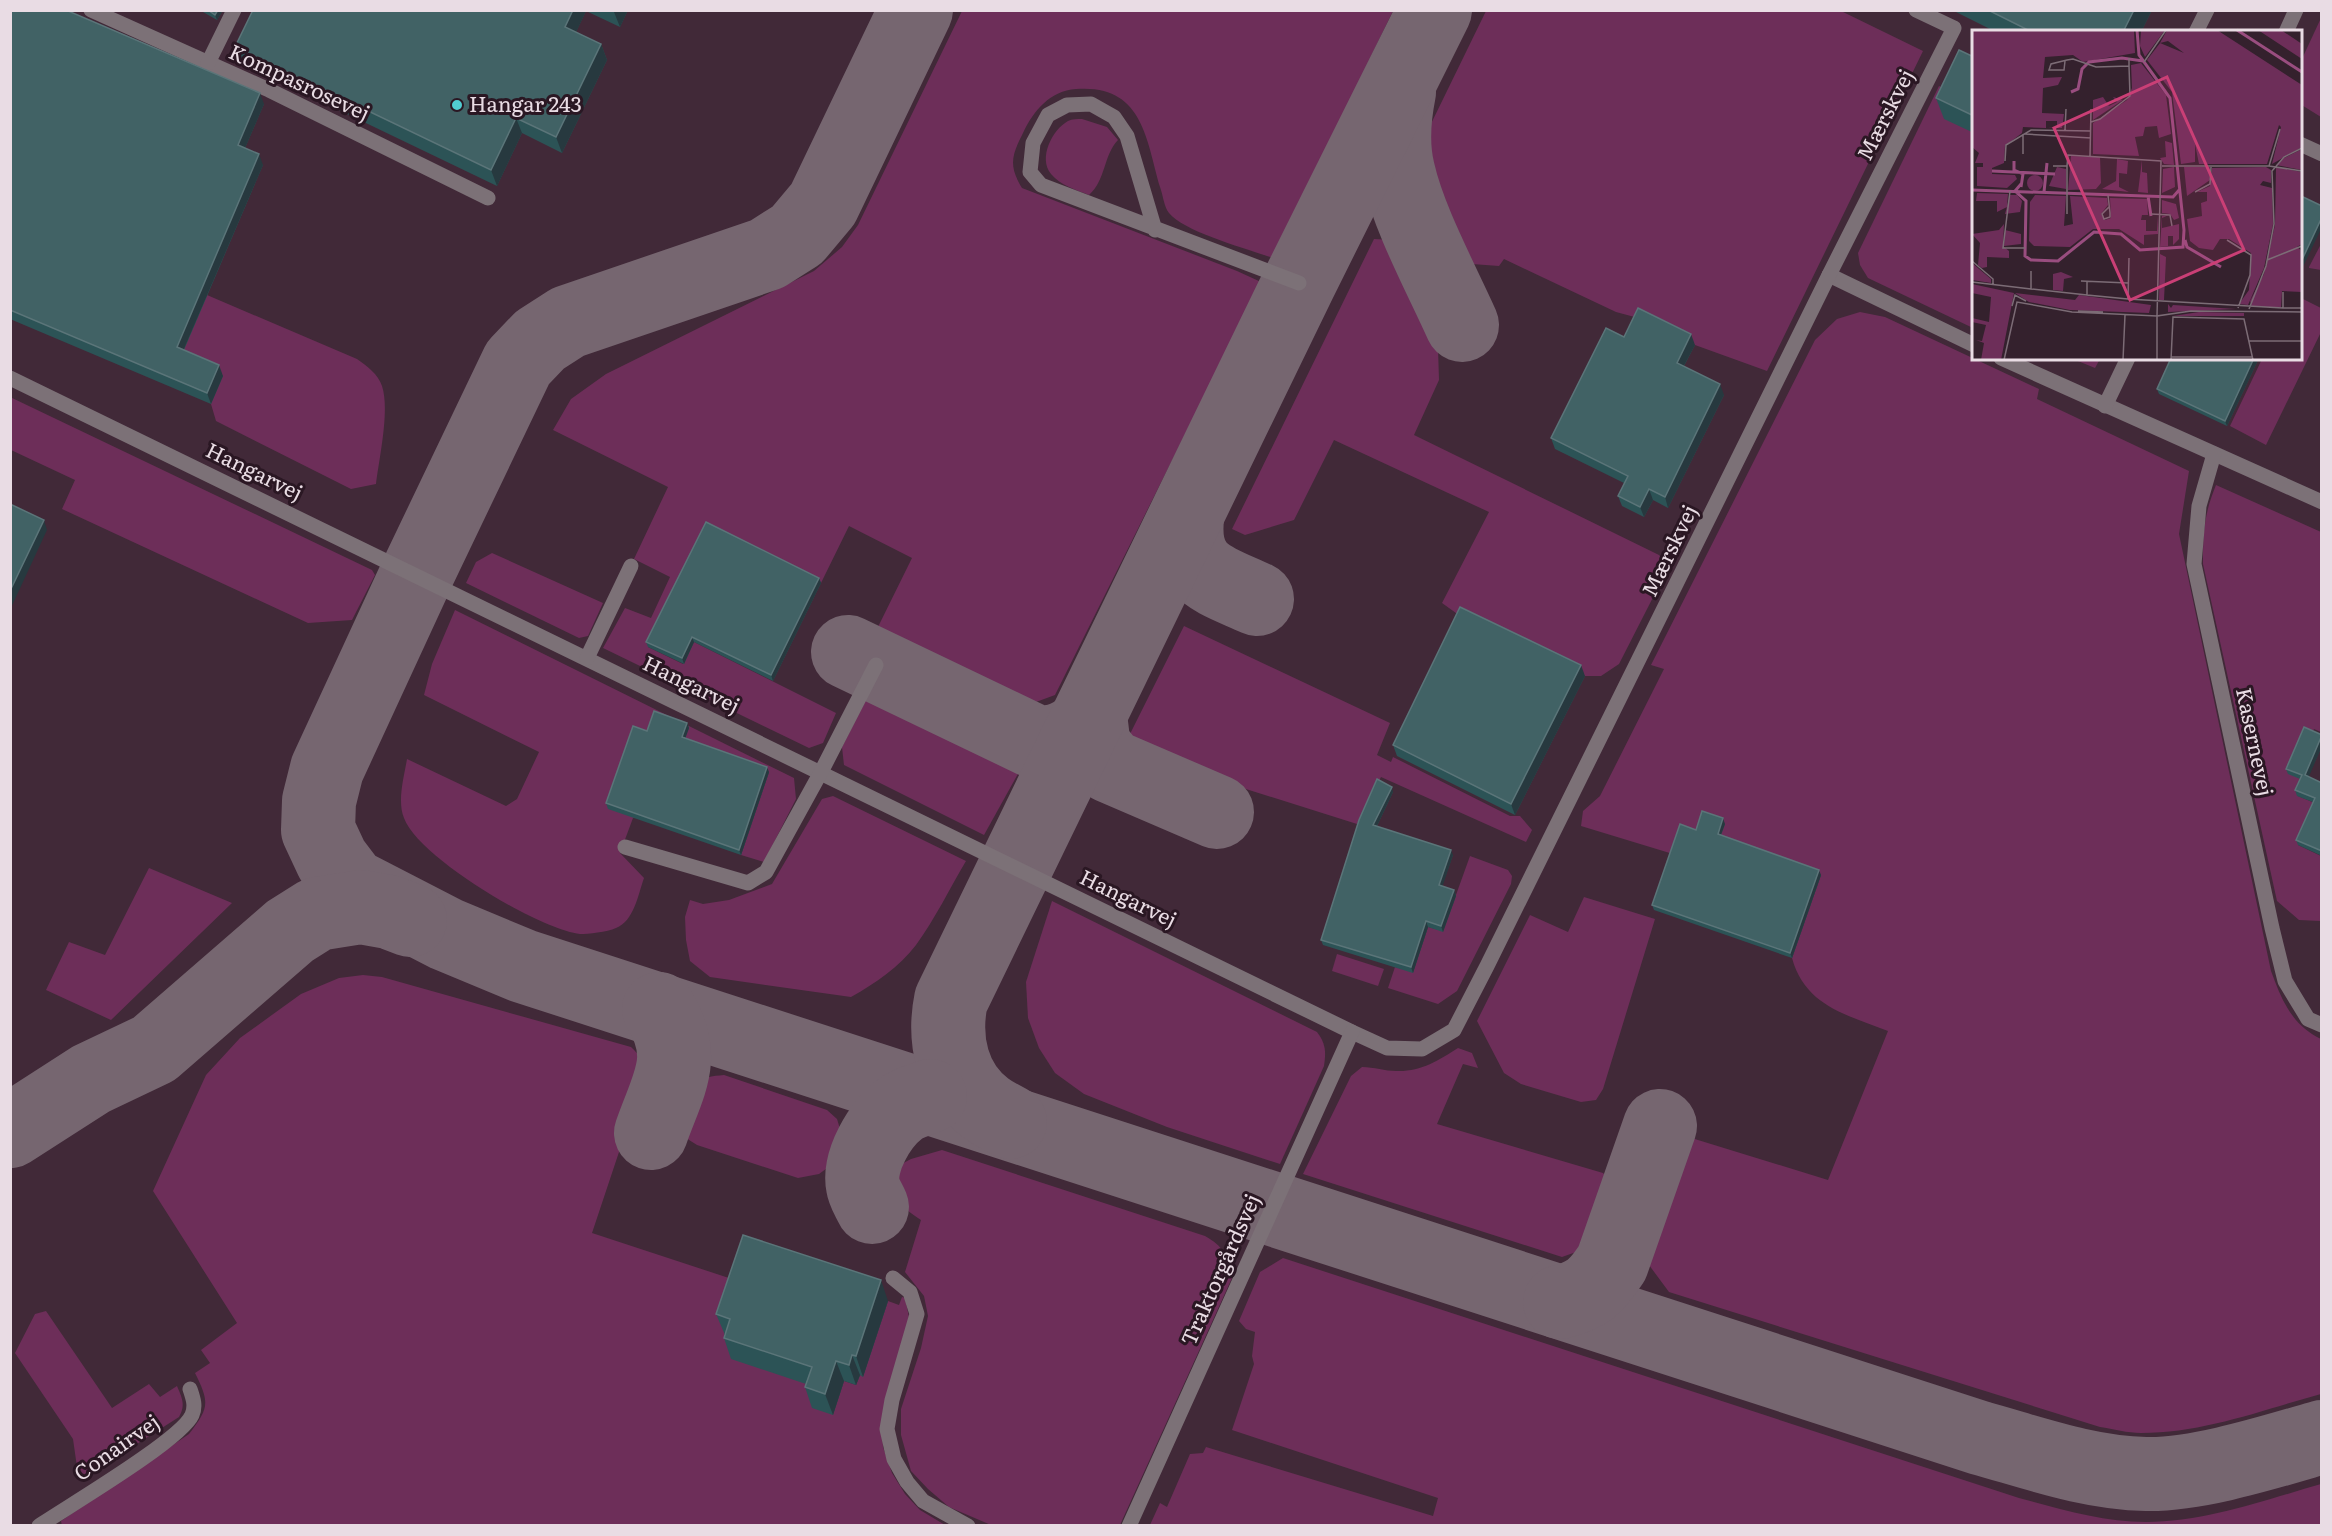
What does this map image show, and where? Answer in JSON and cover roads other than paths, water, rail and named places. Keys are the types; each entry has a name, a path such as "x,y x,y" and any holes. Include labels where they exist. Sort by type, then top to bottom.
{"lane":[{"name":"Kompasrosevej","path":"91,10 269,90 488,198"},
{"path":"208,63 234,10"},
{"name":"Mærskvej","path":"1352,1032 1387,1048 1422,1050 1454,1030 1954,28 1916,10"},
{"path":"2197,30 2206,10"},
{"path":"2287,30 2296,10"},
{"path":"1155,230 1127,136 1114,117 1091,104 1067,105 1048,115 1033,143 1030,172 1041,185 1155,230 1299,283"},
{"path":"2302,144 2322,154"},
{"path":"1829,275 1972,344"},
{"path":"2010,360 2027,364 2105,406 2322,502"},
{"path":"2105,406 2127,360"},
{"name":"Hangarvej","path":"10,378 1352,1032"},
{"name":"Kasernevej","path":"2214,454 2199,506 2194,564 2269,917 2285,981 2308,1019 2322,1025"},
{"path":"587,658 631,566"},
{"path":"625,846 748,883 766,872 876,665"},
{"name":"Traktorgårdsvej","path":"1129,1526 1352,1032"},
{"path":"893,1278 909,1292 917,1314 892,1400 887,1429 894,1459 907,1482 923,1501 968,1526"},
{"name":"Conairvej","path":"39,1526 170,1439 191,1416 195,1401 190,1389"}],"place":[{"name":"Hangar 243","path":"457,105"}]}
